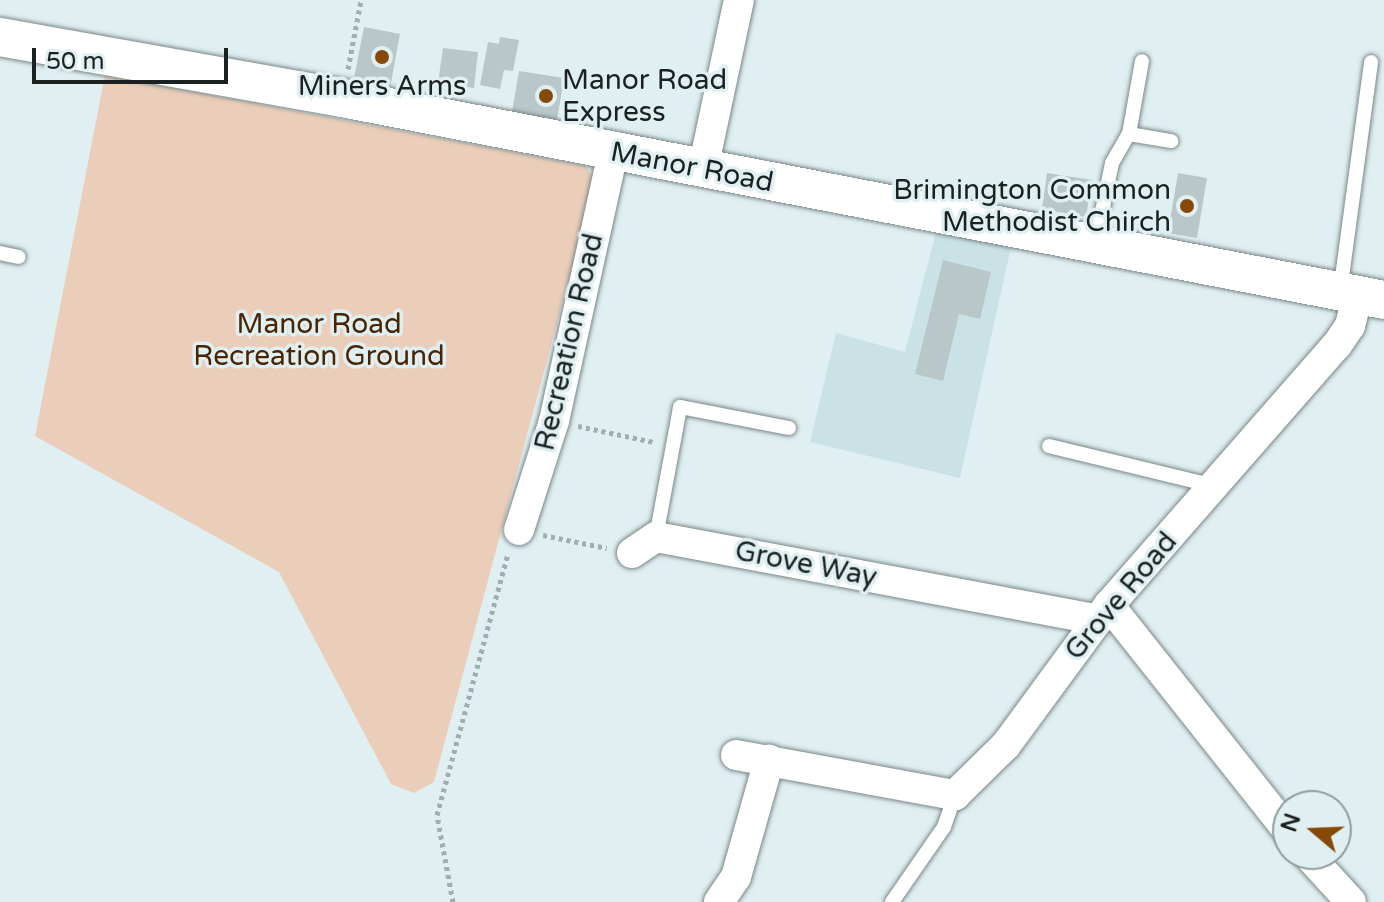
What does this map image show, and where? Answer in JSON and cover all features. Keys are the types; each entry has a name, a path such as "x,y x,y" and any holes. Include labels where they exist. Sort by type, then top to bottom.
{"street":[{"path":"703,169 739,0"},
{"name":"Manor Road","path":"0,37 342,98 1361,296"},
{"name":"Recreation Road","path":"519,530 554,421 613,152"},
{"name":"Grove Road","path":"955,795 1006,745 1104,613 1337,345 1350,326 1361,296"},
{"name":"Grove Way","path":"644,545 1104,613"},
{"path":"1104,613 1272,812"},
{"path":"736,755 955,795"},
{"path":"719,902 740,865 769,760"},
{"path":"1322,870 1351,902"}],"lane":[{"path":"1095,246 1112,163 1129,134 1142,61"},
{"path":"1361,296 1371,62"},
{"path":"1129,134 1171,141"},
{"path":"0,253 19,257"},
{"path":"644,545 680,407 789,428"},
{"path":"1049,446 1214,486"},
{"name":"Grove Road","path":"892,902 944,827 955,795"}],"path":[{"path":"342,98 361,0"},
{"path":"554,421 671,445"},
{"path":"453,902 437,815 510,543 519,530 644,545"}],"shaded area":[{"path":"936,232 1011,247 960,478 810,442 836,333 905,352"}],"green space":[{"name":"Manor Road Recreation Ground","path":"105,75 586,166 595,181 434,782 414,793 391,784 279,572 35,436"}],"building":[{"path":"364,27 400,34 388,99 351,93"},
{"path":"500,37 519,40 513,71 504,70 500,89 480,85 488,42 499,44"},
{"path":"443,48 478,52 474,88 438,83"},
{"name":"Manor Road Express","path":"519,71 564,78 557,120 512,112"},
{"path":"1047,173 1092,180 1086,217 1042,209"},
{"name":"Brimington Common Methodist Chirch","path":"1178,173 1207,178 1197,238 1168,233"},
{"path":"943,260 991,272 980,319 959,314 943,381 915,374"}],"place":[{"name":"Miners Arms","path":"382,57"},
{"name":"Manor Road Express","path":"546,96"},
{"name":"Brimington Common Methodist Chirch","path":"1187,206"}]}
